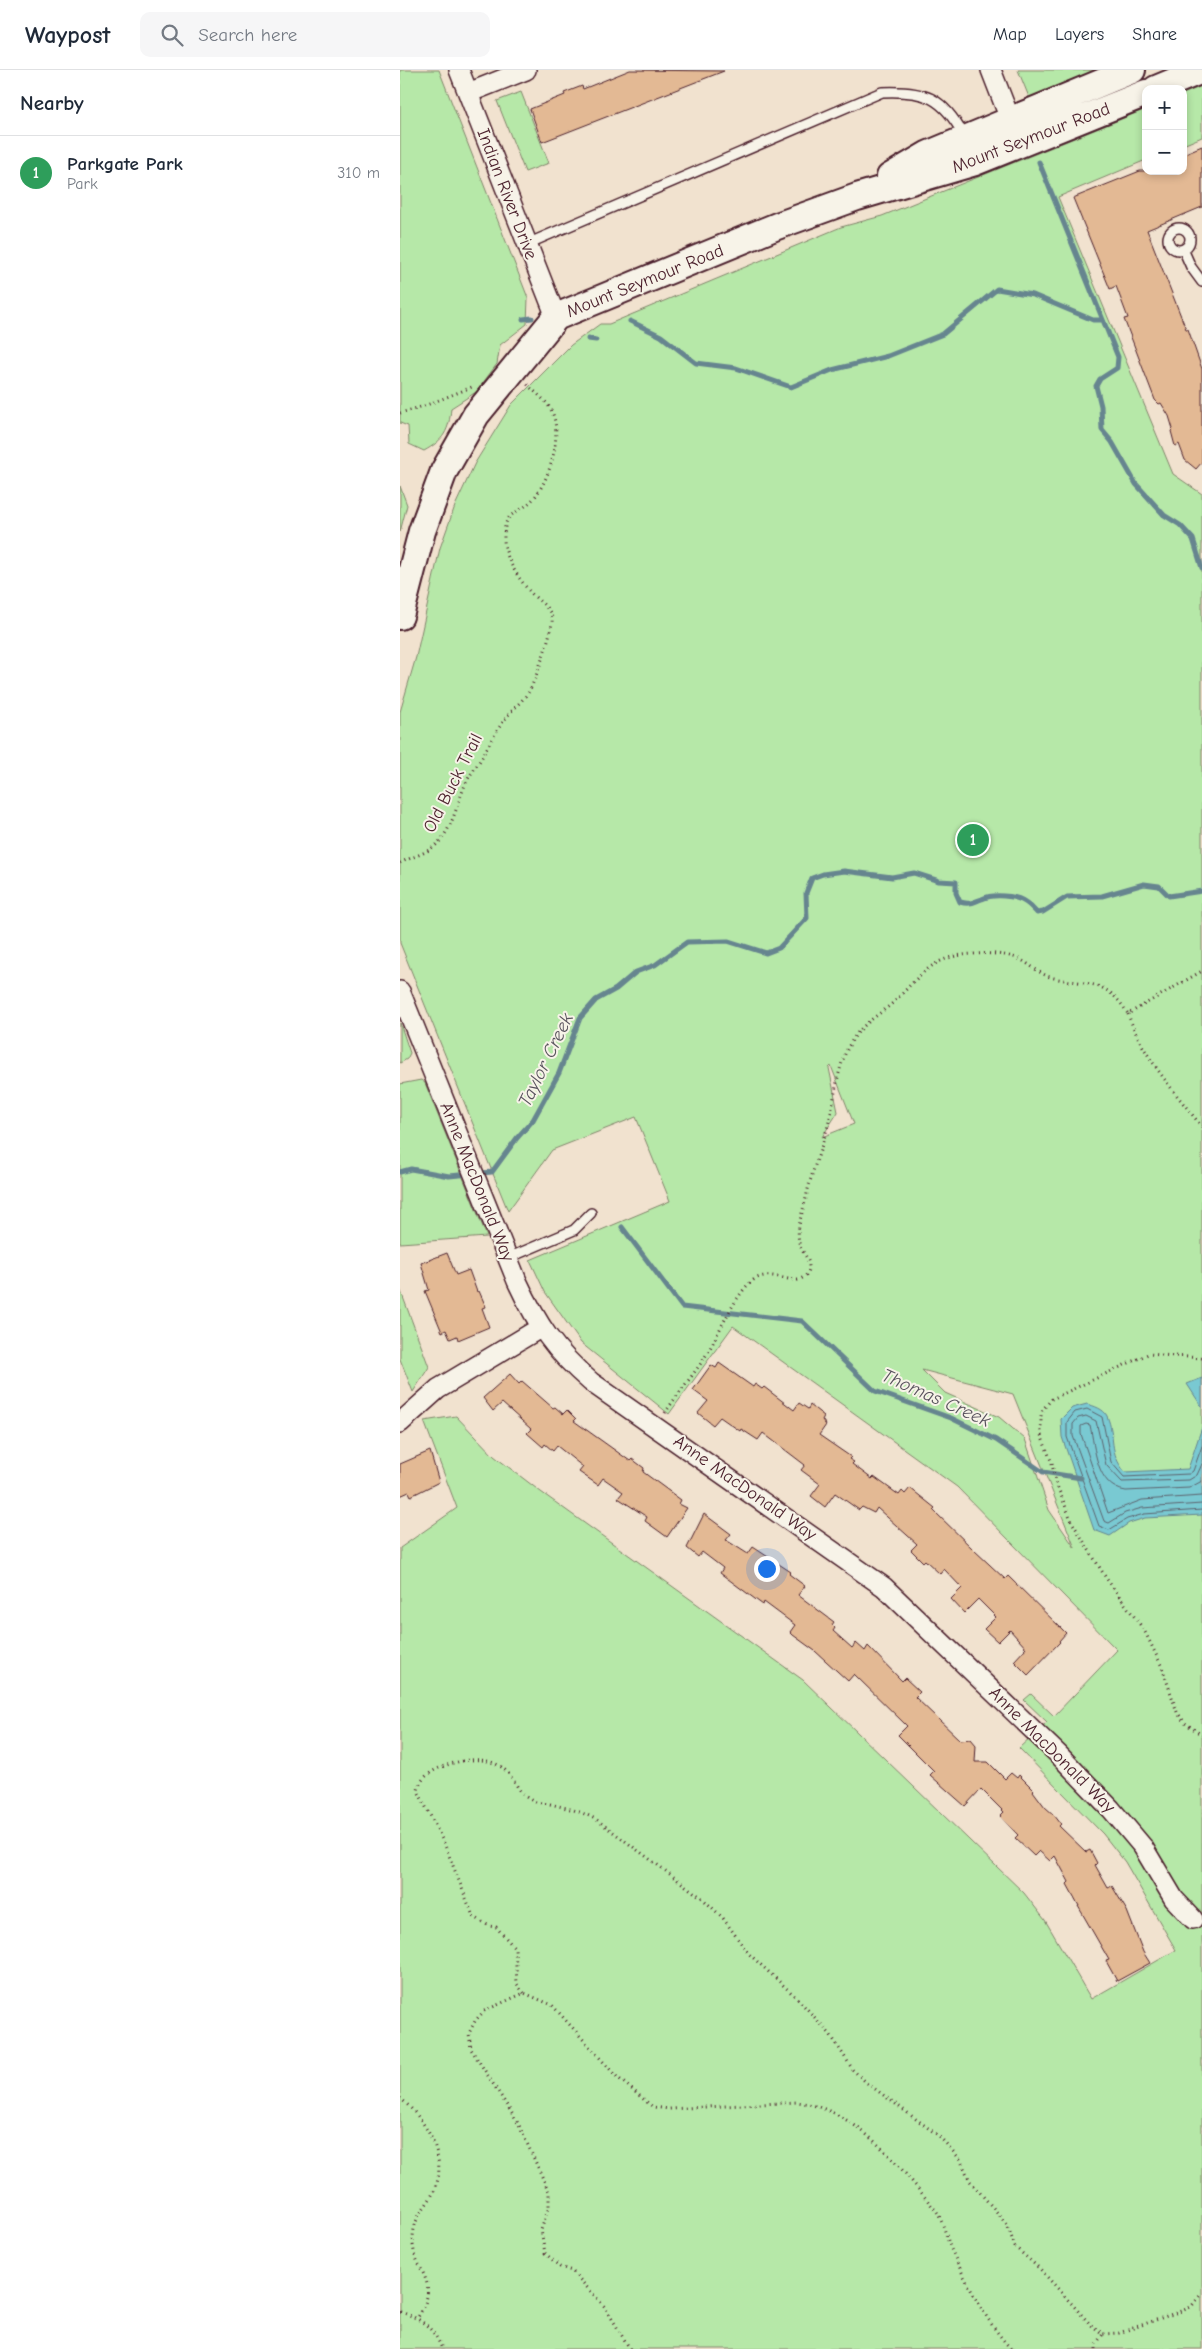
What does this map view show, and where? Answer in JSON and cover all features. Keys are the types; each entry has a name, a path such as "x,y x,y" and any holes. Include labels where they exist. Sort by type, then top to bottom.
{"street":[{"name":"Indian River Drive","path":"459,70 556,317"},
{"path":"468,93 526,70"},
{"path":"991,70 1020,144"},
{"name":"Mount Seymour Road","path":"857,197 929,154 1132,70"},
{"path":"1166,85 1202,70"},
{"name":"Mount Seymour Road","path":"400,616 422,531 444,471 476,415 556,317 777,226 857,197 975,162 1142,95"},
{"name":"Anne MacDonald Way","path":"400,991 485,1205 540,1328 572,1365 592,1382 884,1587 1058,1754 1111,1809 1134,1835 1174,1899 1193,1919"},
{"path":"400,1424 438,1389 540,1328"}],"lane":[{"path":"527,244 882,92 909,91 928,96 946,110 965,138"},
{"path":"1183,249 1191,267 1202,282"},
{"path":"508,1258 574,1230 591,1213"}],"path":[{"name":"Old Buck Trail","path":"400,863 429,850 439,842 449,828 466,783 493,735 529,693 553,623 548,609 531,593 513,567 507,555 503,538 505,523 509,516 528,504 535,497 544,480 554,455 556,436 556,421 552,410 545,400 514,370"},
{"path":"400,413 424,406 478,384"},
{"path":"657,1426 717,1337 731,1306 754,1280 767,1276 801,1280 809,1269 807,1259 799,1243 799,1229 846,1052 854,1037 867,1023 893,1002 927,968 954,956 985,954 1010,956 1022,960 1036,971 1047,976 1084,982 1103,988 1118,998 1128,1014 1139,1041 1158,1072 1202,1127"},
{"path":"1128,1014 1202,971"},
{"path":"1202,1358 1148,1354 1052,1399 1044,1408 1040,1425 1041,1435 1052,1463 1055,1482 1079,1536 1106,1578 1144,1630 1162,1667 1176,1712 1185,1723 1202,1735"},
{"path":"1011,2349 997,2334 977,2303 937,2212 861,2128 830,2111 804,2103 669,2109 653,2107 618,2077 552,2005 524,1993 517,1984 516,1948 496,1927 488,1926 473,1916 444,1843 418,1792 419,1785 424,1778 447,1764 460,1761 477,1760 499,1766 507,1772 521,1793 532,1801 580,1811 597,1820 702,1898 723,1918 748,1953 796,1997 830,2034 853,2070 867,2083 939,2136 953,2151 960,2159 970,2181 1008,2227 1015,2248 1040,2269 1090,2324 1103,2334 1118,2333 1184,2310 1191,2307 1202,2293"},
{"path":"524,1993 494,2005 480,2016 469,2033 471,2049 518,2123 549,2192 549,2207 541,2230 544,2253 560,2267 572,2270 605,2307 630,2349"},
{"path":"400,2098 420,2117 431,2138 438,2159 437,2185 420,2211 414,2226 412,2241 426,2276 428,2289 426,2304 418,2317"},
{"path":"400,2312 418,2317 439,2341 442,2349"},
{"path":"1096,2349 1096,2344 1103,2334"}],"green space":[{"path":"400,70 439,70 528,298 527,324 500,345 497,364 476,392 451,408 449,423 441,439 424,451 409,444 408,426 400,423"},
{"path":"1018,70 1109,70 1031,102"},
{"path":"1202,86 1202,137 1187,143 1187,130 1187,92"},
{"path":"521,92 549,163 525,172 497,101"},
{"path":"1142,111 1142,162 1058,197 1173,474 1202,494 1202,2349 400,2349 400,1548 457,1508 424,1421 456,1416 494,1456 541,1492 803,1680 1024,1893 1045,1920 1091,1999 1176,1950 1125,1862 1103,1834 1019,1748 1047,1722 1024,1700 1031,1694 1054,1716 1117,1650 957,1487 733,1326 669,1414 581,1343 545,1292 530,1260 670,1201 636,1117 552,1150 508,1211 400,943 400,712 416,657 440,548 455,506 475,463 511,405 571,345 600,324 609,324 841,227 882,216","holes":["831,1066 854,1124 822,1137 838,1112 829,1068","922,1370 1013,1394 1075,1548 1049,1510 1025,1439 999,1417 945,1393"]},
{"path":"400,486 407,505 400,532"},
{"path":"400,1023 410,1053 407,1059 400,1063"},
{"path":"421,1080 425,1083 487,1237 400,1243 400,1084"},
{"path":"400,1289 429,1367 413,1392 400,1359"}],"water":[{"path":"1202,1378 1202,1407 1187,1384"},
{"path":"1087,1404 1096,1407 1106,1414 1110,1424 1116,1458 1125,1472 1188,1469 1202,1427 1202,1515 1145,1518 1129,1523 1110,1536 1094,1530 1062,1437 1061,1419 1072,1408"}],"building":[{"path":"630,70 724,71 542,142 530,109 565,95 564,93 582,86 583,89"},
{"path":"1202,146 1202,207 1147,230 1186,329 1188,329 1202,369 1202,462 1196,469 1185,460 1179,444 1175,446 1169,416 1161,403 1159,404 1155,400 1124,319 1128,318 1116,286 1110,289 1073,198 1140,171 1142,171 1142,175 1187,175 1187,152"},
{"path":"447,1253 456,1275 469,1270 477,1292 479,1291 486,1307 482,1308 489,1327 458,1340 457,1336 450,1339 446,1330 442,1332 425,1291 429,1290 421,1263"},
{"path":"719,1363 753,1387 755,1384 762,1389 764,1387 794,1410 799,1403 808,1409 810,1405 824,1416 822,1420 826,1425 819,1435 851,1457 849,1459 854,1462 852,1464 872,1479 874,1477 899,1495 902,1491 905,1494 910,1488 935,1508 933,1510 974,1550 1005,1579 1008,1576 1066,1633 1060,1642 1028,1675 1014,1661 1026,1648 1010,1630 998,1642 984,1629 996,1617 978,1599 964,1613 951,1599 962,1588 944,1569 940,1574 925,1560 923,1562 911,1550 917,1544 877,1508 874,1513 862,1507 859,1510 835,1493 825,1507 811,1496 820,1484 801,1470 805,1465 763,1433 758,1440 741,1429 740,1431 720,1417 713,1425 698,1413 708,1401 693,1390 711,1365 716,1368"},
{"path":"510,1374 519,1384 522,1381 553,1408 555,1407 563,1414 567,1410 576,1419 574,1421 630,1461 632,1459 644,1468 643,1472 681,1500 679,1504 687,1508 667,1537 645,1521 647,1517 618,1498 623,1492 603,1478 598,1485 579,1472 583,1467 557,1446 553,1451 545,1444 543,1447 527,1433 531,1429 502,1403 493,1411 483,1398"},
{"path":"430,1451 439,1482 411,1496 409,1492 400,1496 400,1464"},
{"path":"704,1514 731,1534 726,1540 748,1554 753,1547 791,1572 789,1574 805,1586 798,1595 834,1622 832,1625 835,1628 833,1631 852,1648 856,1643 865,1651 868,1646 902,1681 905,1678 920,1692 915,1697 960,1740 971,1739 976,1745 975,1762 988,1762 1005,1779 1011,1773 1017,1778 1019,1775 1034,1790 1045,1807 1061,1824 1059,1826 1086,1852 1090,1850 1097,1863 1095,1865 1108,1888 1112,1886 1127,1911 1143,1952 1150,1963 1117,1981 1106,1961 1109,1960 1078,1906 1067,1884 1069,1882 1055,1856 1050,1861 1039,1851 1034,1856 1015,1838 1018,1835 1000,1816 1004,1812 981,1789 965,1806 930,1775 934,1771 898,1735 907,1726 854,1674 848,1681 815,1651 790,1632 795,1625 764,1602 763,1605 720,1573 723,1568 702,1552 698,1557 687,1548"}],"waterway":[{"path":"1039,162 1118,357 1117,368 1100,379 1096,386 1101,406 1102,430 1112,442 1136,484 1164,515 1180,525 1193,539 1202,568"},
{"path":"630,321 661,336 696,363 736,368 791,387 832,370 888,356 943,334 997,289 1033,295 1093,320 1103,320"},
{"path":"523,319 532,318"},
{"path":"588,339 596,340"},
{"name":"Taylor Creek","path":"400,1172 411,1169 449,1176 492,1172 533,1120 559,1073 580,1018 596,1000 616,989 636,972 655,965 687,942 728,941 766,953 779,948 807,918 806,893 812,878 823,874 844,871 892,877 914,873 939,881 956,882 956,893 960,902 971,903 986,897 1004,896 1021,900 1037,913 1043,912 1067,897 1102,896 1144,884 1159,886 1169,896 1202,891"},
{"name":"Thomas Creek","path":"622,1227 682,1307 802,1321 875,1391 951,1418 996,1440 1043,1472 1081,1478"}],"place":[{"name":"Parkgate Park","path":"973,840"}]}
